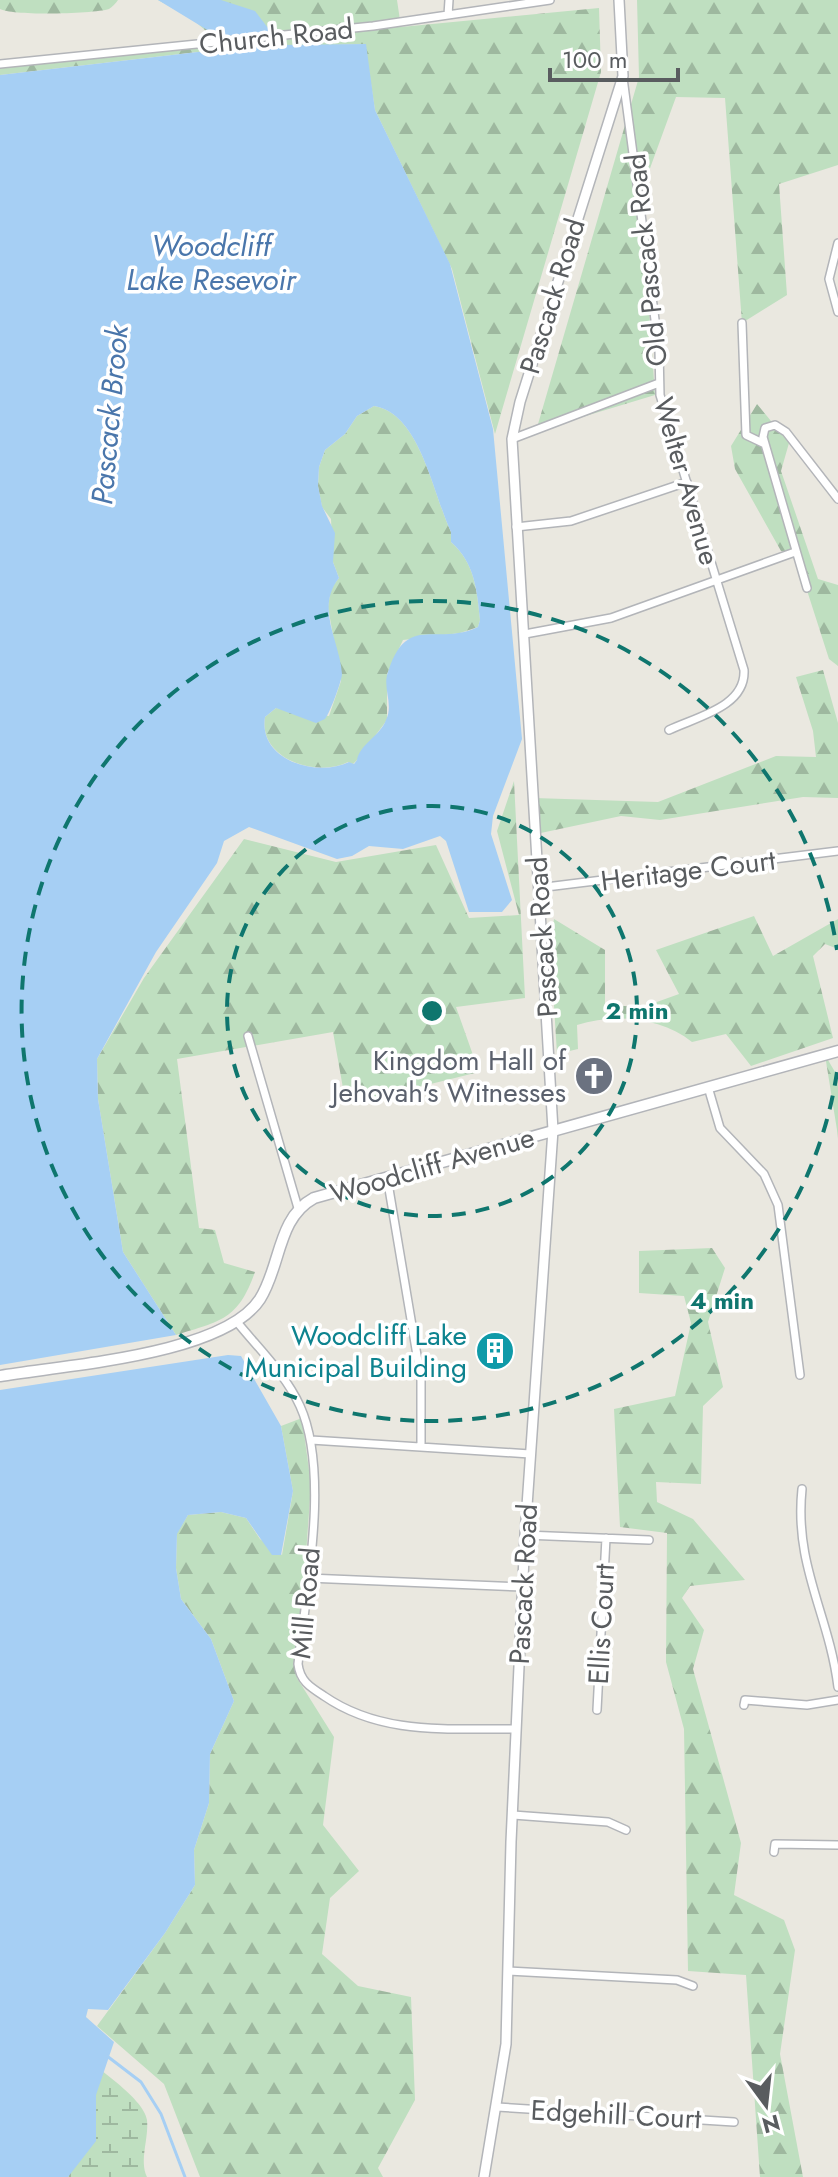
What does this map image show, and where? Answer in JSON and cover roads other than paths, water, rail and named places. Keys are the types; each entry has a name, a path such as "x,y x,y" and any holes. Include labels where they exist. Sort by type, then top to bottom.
{"main road":[{"name":"Woodcliff Avenue","path":"0,1376 189,1344 237,1322 263,1295 289,1223 298,1208 328,1193 838,1051"}],"street":[{"path":"448,15 449,0"},
{"name":"Church Road","path":"0,64 276,36 550,0"},
{"name":"Pascack Road","path":"484,2177 506,2044 525,1535 553,1130 512,439 524,388 623,76 619,0"},
{"name":"Old Pascack Road","path":"512,439 659,383 659,350 623,76"},
{"path":"838,243 829,279 838,312"},
{"path":"742,323 746,435 765,444"},
{"name":"Welter Avenue","path":"659,383 744,670 743,687 731,701 669,730"},
{"path":"807,588 765,444 765,428 779,426 838,499"},
{"path":"516,527 583,518 687,482"},
{"path":"525,634 611,618 795,552"},
{"name":"Heritage Court","path":"538,888 838,851"},
{"path":"248,1036 298,1208"},
{"path":"708,1087 720,1128 764,1174 778,1205 800,1375"},
{"path":"387,1177 421,1379 421,1447"},
{"name":"Mill Road","path":"237,1322 290,1388 311,1440 315,1479 298,1664 307,1685 356,1715 393,1726 516,1729"},
{"path":"311,1440 530,1454"},
{"path":"802,1489 800,1523 805,1565 831,1645 838,1687"},
{"path":"525,1535 649,1540"},
{"name":"Ellis Court","path":"597,1710 606,1538"},
{"path":"308,1578 523,1587"},
{"path":"744,1705 745,1700 807,1705 838,1700"},
{"path":"513,1815 608,1822 626,1830"},
{"path":"774,1852 775,1844 838,1845"},
{"path":"508,1971 677,1980 693,1986"},
{"name":"Edgehill Court","path":"497,2107 734,2122"}],"water":[{"name":"Woodcliff Lake Resevoir","path":"158,0 221,0 255,11 281,45 366,44 375,110 450,264 493,429 522,739 493,816 491,834 512,900 502,912 469,912 446,841 440,836 403,849 369,846 352,856 337,859 249,827 224,841 217,863 156,952 97,1059 98,1099 123,1252 176,1335 0,1365 0,75 215,50 215,39 209,31","holes":["374,406 390,412 403,423 423,457 451,532 451,542 470,568 480,620 478,627 463,632 424,634 404,642 388,672 389,708 386,720 354,764 349,762 321,768 307,766 292,762 271,744 265,732 265,717 276,708 316,723 325,719 342,674 329,613 332,589 339,578 333,562 335,533 322,506 318,486 319,467 325,450 345,434 357,416"]},
{"path":"228,1355 241,1356 281,1426 293,1491 281,1555 272,1555 246,1518 221,1512 188,1515 177,1534 176,1568 181,1599 211,1639 234,1701 210,1754 209,1803 194,1850 195,1885 165,1933 108,2010 88,2009 86,2017 114,2042 96,2095 96,2141 68,2177 0,2177 0,1390"}],"waterway":[{"name":"Pascack Brook","path":"107,2056 141,2082 161,2114 185,2177"}],"place":[{"name":"Kingdom Hall of Jehovah's Witnesses","path":"594,1076"},
{"name":"Woodcliff Lake Municipal Building","path":"495,1351"}]}
